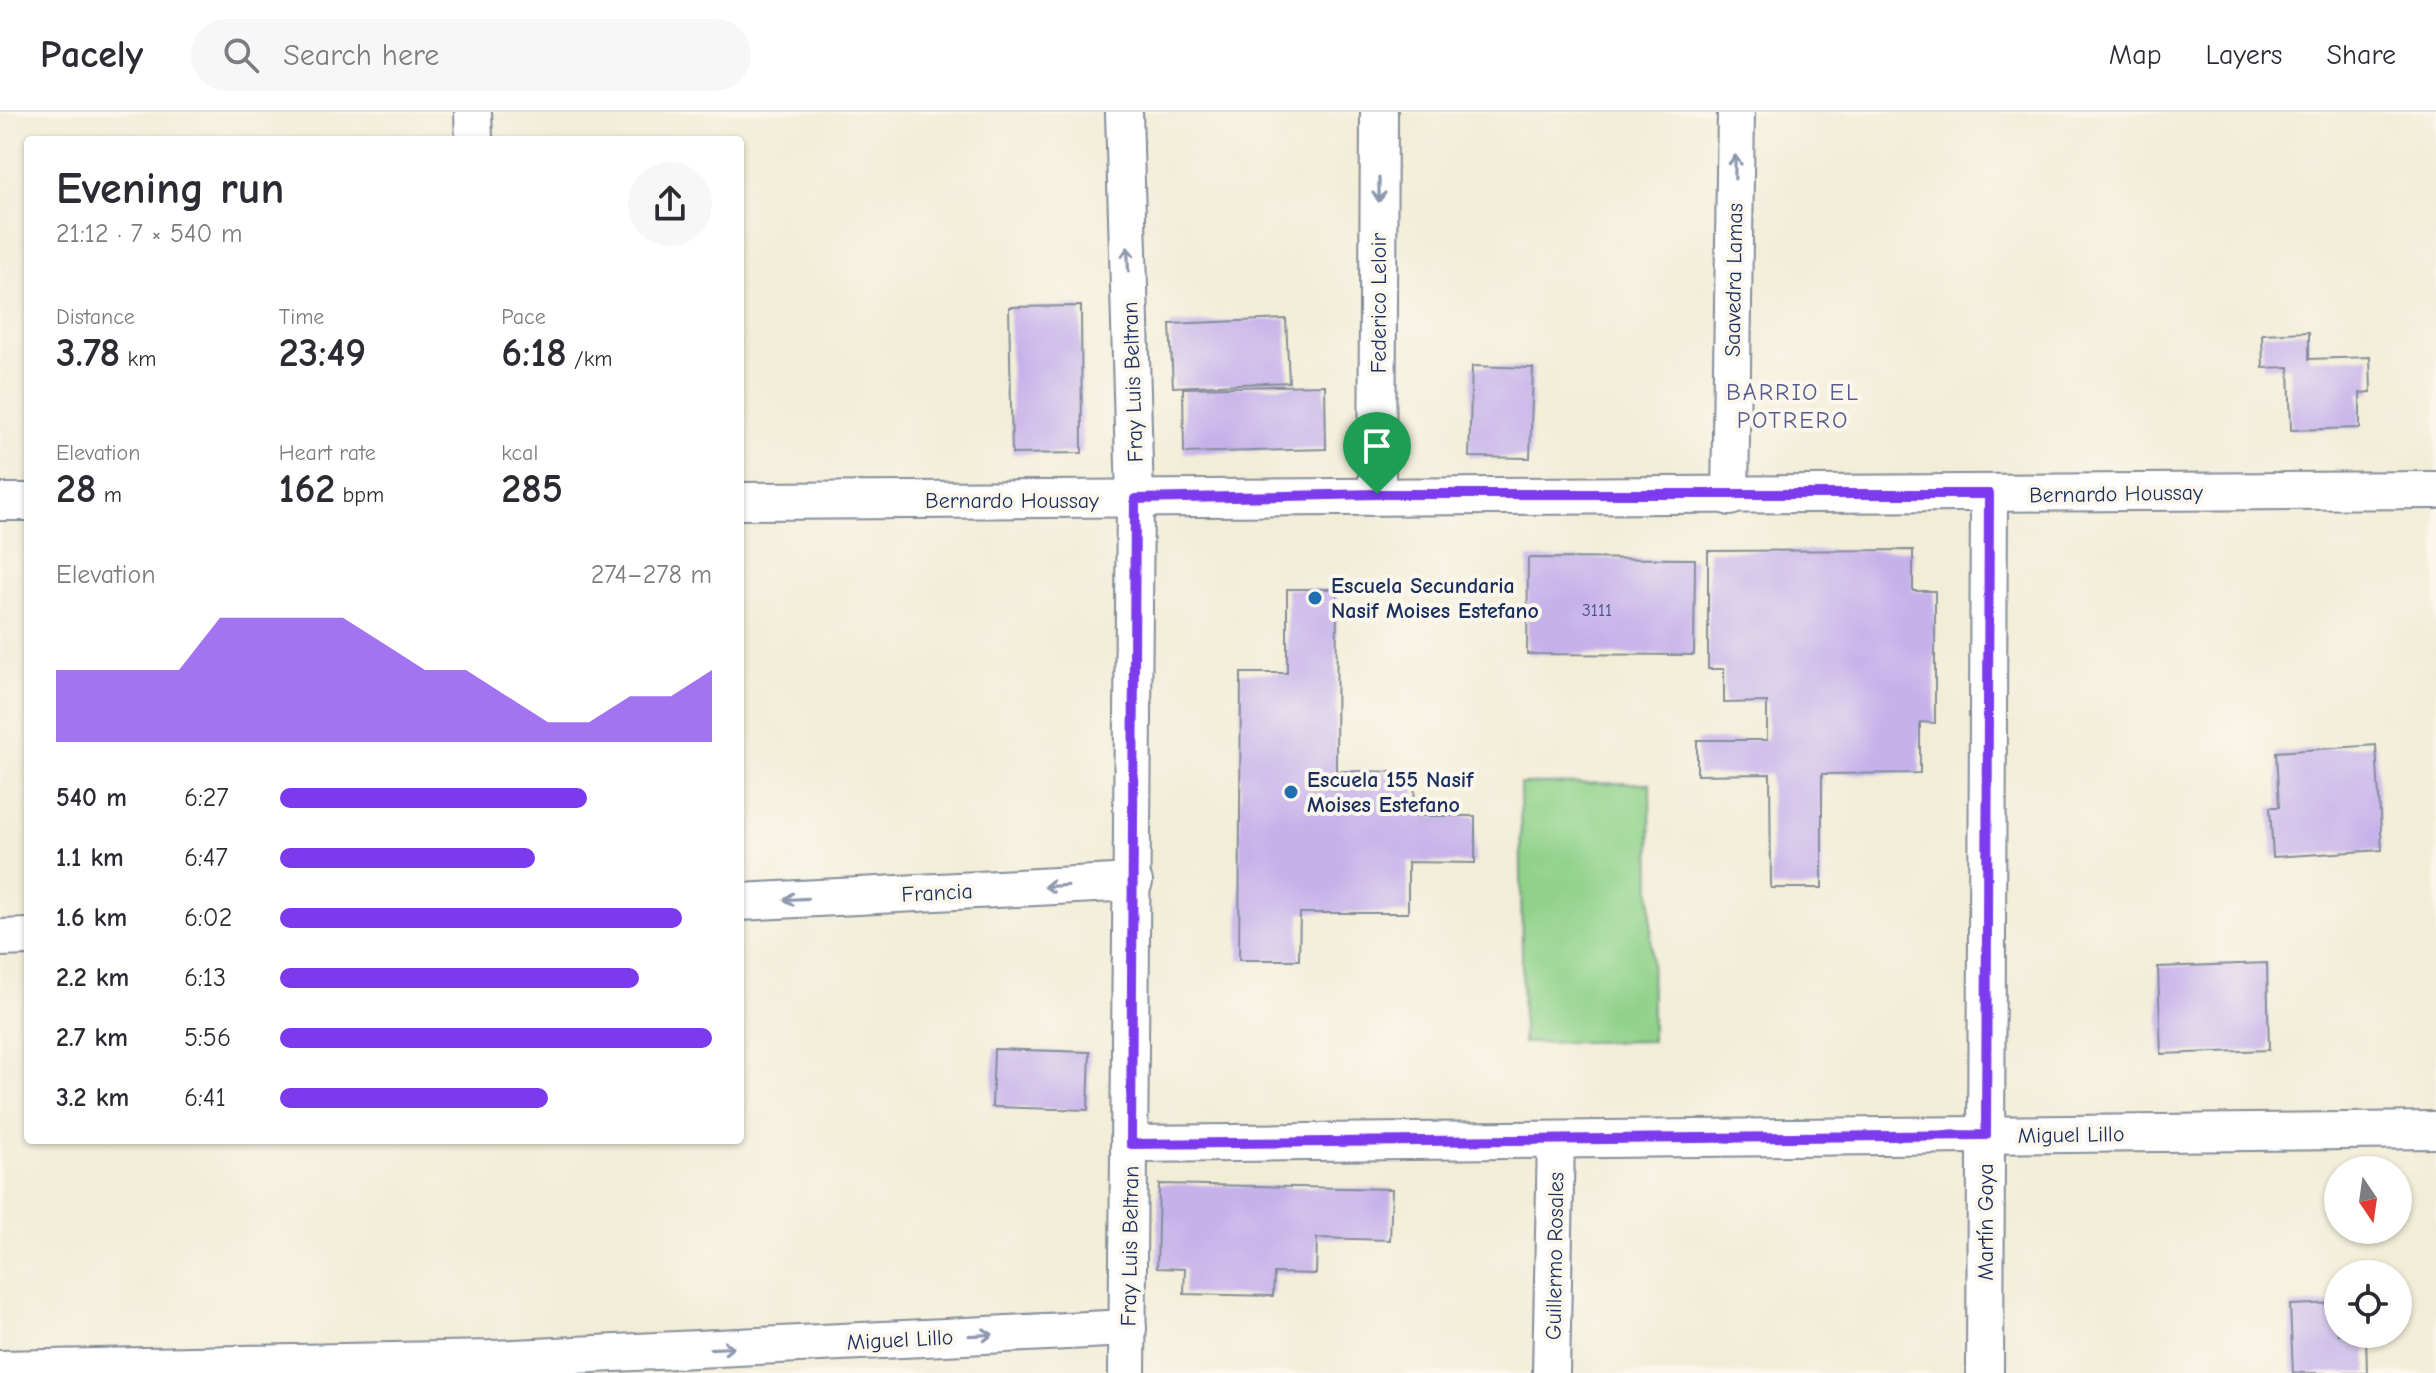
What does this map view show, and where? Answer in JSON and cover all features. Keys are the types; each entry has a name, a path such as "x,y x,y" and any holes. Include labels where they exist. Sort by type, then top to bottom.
{"street":[{"path":"473,112 474,136"},
{"name":"Fray Luis Beltran","path":"1124,112 1135,499 1134,882 1127,1373"},
{"name":"Federico Leloir","path":"1377,494 1379,112"},
{"name":"Saavedra Lamas","path":"1730,497 1736,112"},
{"name":"Bernardo Houssay","path":"744,501 1377,494 1730,497 2436,490"},
{"name":"Martín Gaya","path":"1985,1373 1989,494"},
{"path":"0,502 24,502"},
{"name":"Francia","path":"744,902 1134,882"},
{"path":"0,938 24,937"},
{"name":"Miguel Lillo","path":"1131,1144 2436,1130"},
{"name":"Guillermo Rosales","path":"1551,1373 1556,1140"},
{"name":"Miguel Lillo","path":"0,1369 492,1366 1128,1328"}],"green space":[{"path":"1650,783 1652,1041 1523,1043 1520,784"}],"building":[{"path":"1081,306 1082,453 1012,454 1009,307"},
{"path":"1286,319 1289,382 1173,387 1170,324"},
{"path":"2309,332 2309,359 2370,357 2371,392 2360,393 2360,428 2291,430 2289,367 2263,368 2262,334"},
{"path":"1472,366 1533,368 1530,458 1469,457"},
{"path":"1325,385 1326,449 1184,453 1183,388"},
{"path":"1913,550 1913,591 1935,591 1935,723 1920,722 1920,773 1822,774 1822,888 1771,888 1770,774 1697,775 1697,740 1767,740 1767,702 1724,703 1724,669 1708,669 1708,551"},
{"path":"1528,558 1695,559 1694,655 1527,654"},
{"path":"1287,589 1337,589 1336,771 1415,772 1414,816 1475,816 1475,863 1408,862 1408,913 1300,913 1299,960 1239,960 1241,673 1287,673"},
{"path":"2376,745 2382,850 2273,857 2270,807 2279,807 2276,752"},
{"path":"2267,963 2269,1050 2161,1054 2158,967"},
{"path":"994,1049 1090,1052 1088,1110 992,1107"},
{"path":"1159,1184 1392,1189 1390,1240 1317,1238 1316,1274 1274,1273 1273,1296 1184,1294 1185,1269 1157,1268"},
{"path":"2324,1304 2324,1348 2366,1348 2367,1373 2293,1373 2290,1305"}],"place":[{"name":"Escuela Secundaria Nasif Moises Estefano","path":"1315,598"},
{"name":"Escuela 155 Nasif Moises Estefano","path":"1291,792"}],"district":[{"name":"BARRIO EL POTRERO","path":"1793,406"}],"route":[{"path":"1377,494 1730,497 1989,494 1986,1135 1131,1144 1135,499 1377,494"}]}
